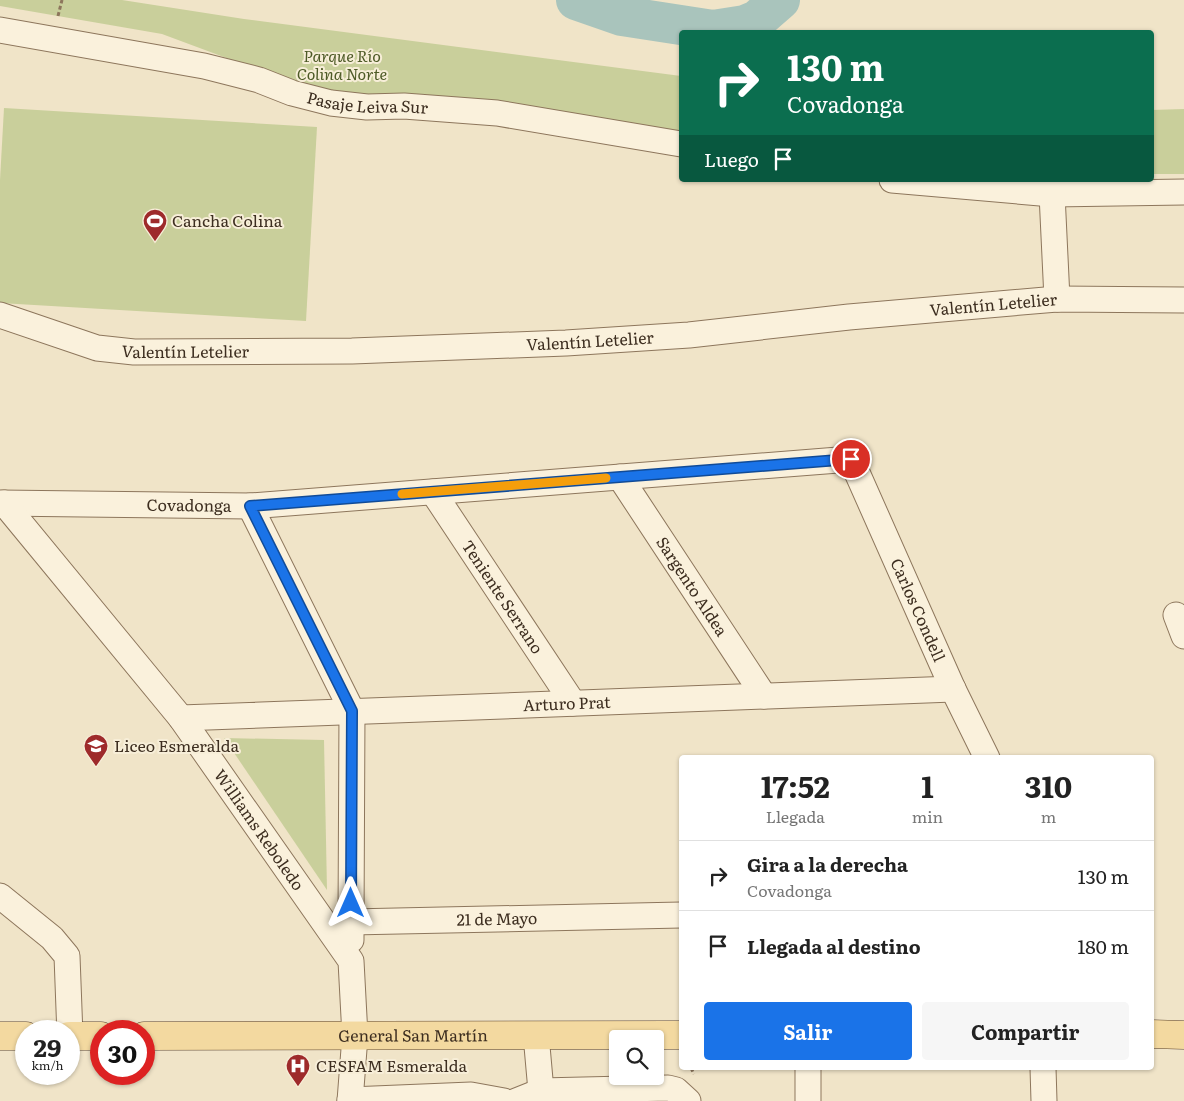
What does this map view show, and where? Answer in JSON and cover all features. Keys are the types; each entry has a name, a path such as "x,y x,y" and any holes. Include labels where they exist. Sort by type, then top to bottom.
{"main road":[{"path":"1154,1034 1184,1035"},
{"name":"General San Martín","path":"155,1036 679,1035"},
{"path":"0,1036 15,1036"}],"street":[{"name":"Pasaje Leiva Sur","path":"0,30 204,66 259,80 292,93 331,102 367,107 404,106 496,113 679,144"},
{"path":"915,182 1052,194 1184,192"},
{"path":"1052,194 1057,299"},
{"name":"Valentín Letelier","path":"0,315 97,348 134,352 352,350 566,343 689,335 849,317 1057,299 1184,300"},
{"name":"Covadonga","path":"2,503 250,506 851,459"},
{"name":"Carlos Condell","path":"851,459 953,689 986,755"},
{"name":"Sargento Aldea","path":"620,477 764,696"},
{"name":"Teniente Serrano","path":"433,492 574,703"},
{"name":"Williams Reboledo","path":"2,503 181,718 351,961"},
{"path":"250,506 352,711 351,961 355,1036 350,1100 471,1095 504,1101"},
{"name":"Arturo Prat","path":"181,718 953,689"},
{"path":"0,896 52,938 67,956 69,1020"},
{"name":"21 de Mayo","path":"351,922 679,915"},
{"path":"536,1035 541,1091"},
{"path":"808,1070 808,1101"},
{"path":"1043,1070 1044,1101"},
{"path":"516,1101 541,1091 668,1088 676,1090 688,1101"}],"green space":[{"name":"Parque Río Colina Norte","path":"0,0 122,0 244,19 679,76 679,133 334,98 162,34 0,6"},
{"name":"Cancha Colina","path":"4,108 317,127 306,321 0,303 0,180"},
{"path":"1184,109 1184,174 1154,174 1154,110"},
{"path":"224,738 324,740 327,890"}],"waterway":[{"path":"576,0 622,16 713,30 745,25 757,20 780,0"}],"slow traffic":[{"path":"402,494 606,478"}],"place":[{"name":"Cancha Colina","path":"155,242"},
{"name":"Liceo Esmeralda","path":"96,767"},
{"name":"CESFAM Esmeralda","path":"298,1087"}],"route":[{"path":"351,903 352,711 250,506 851,459"}]}
